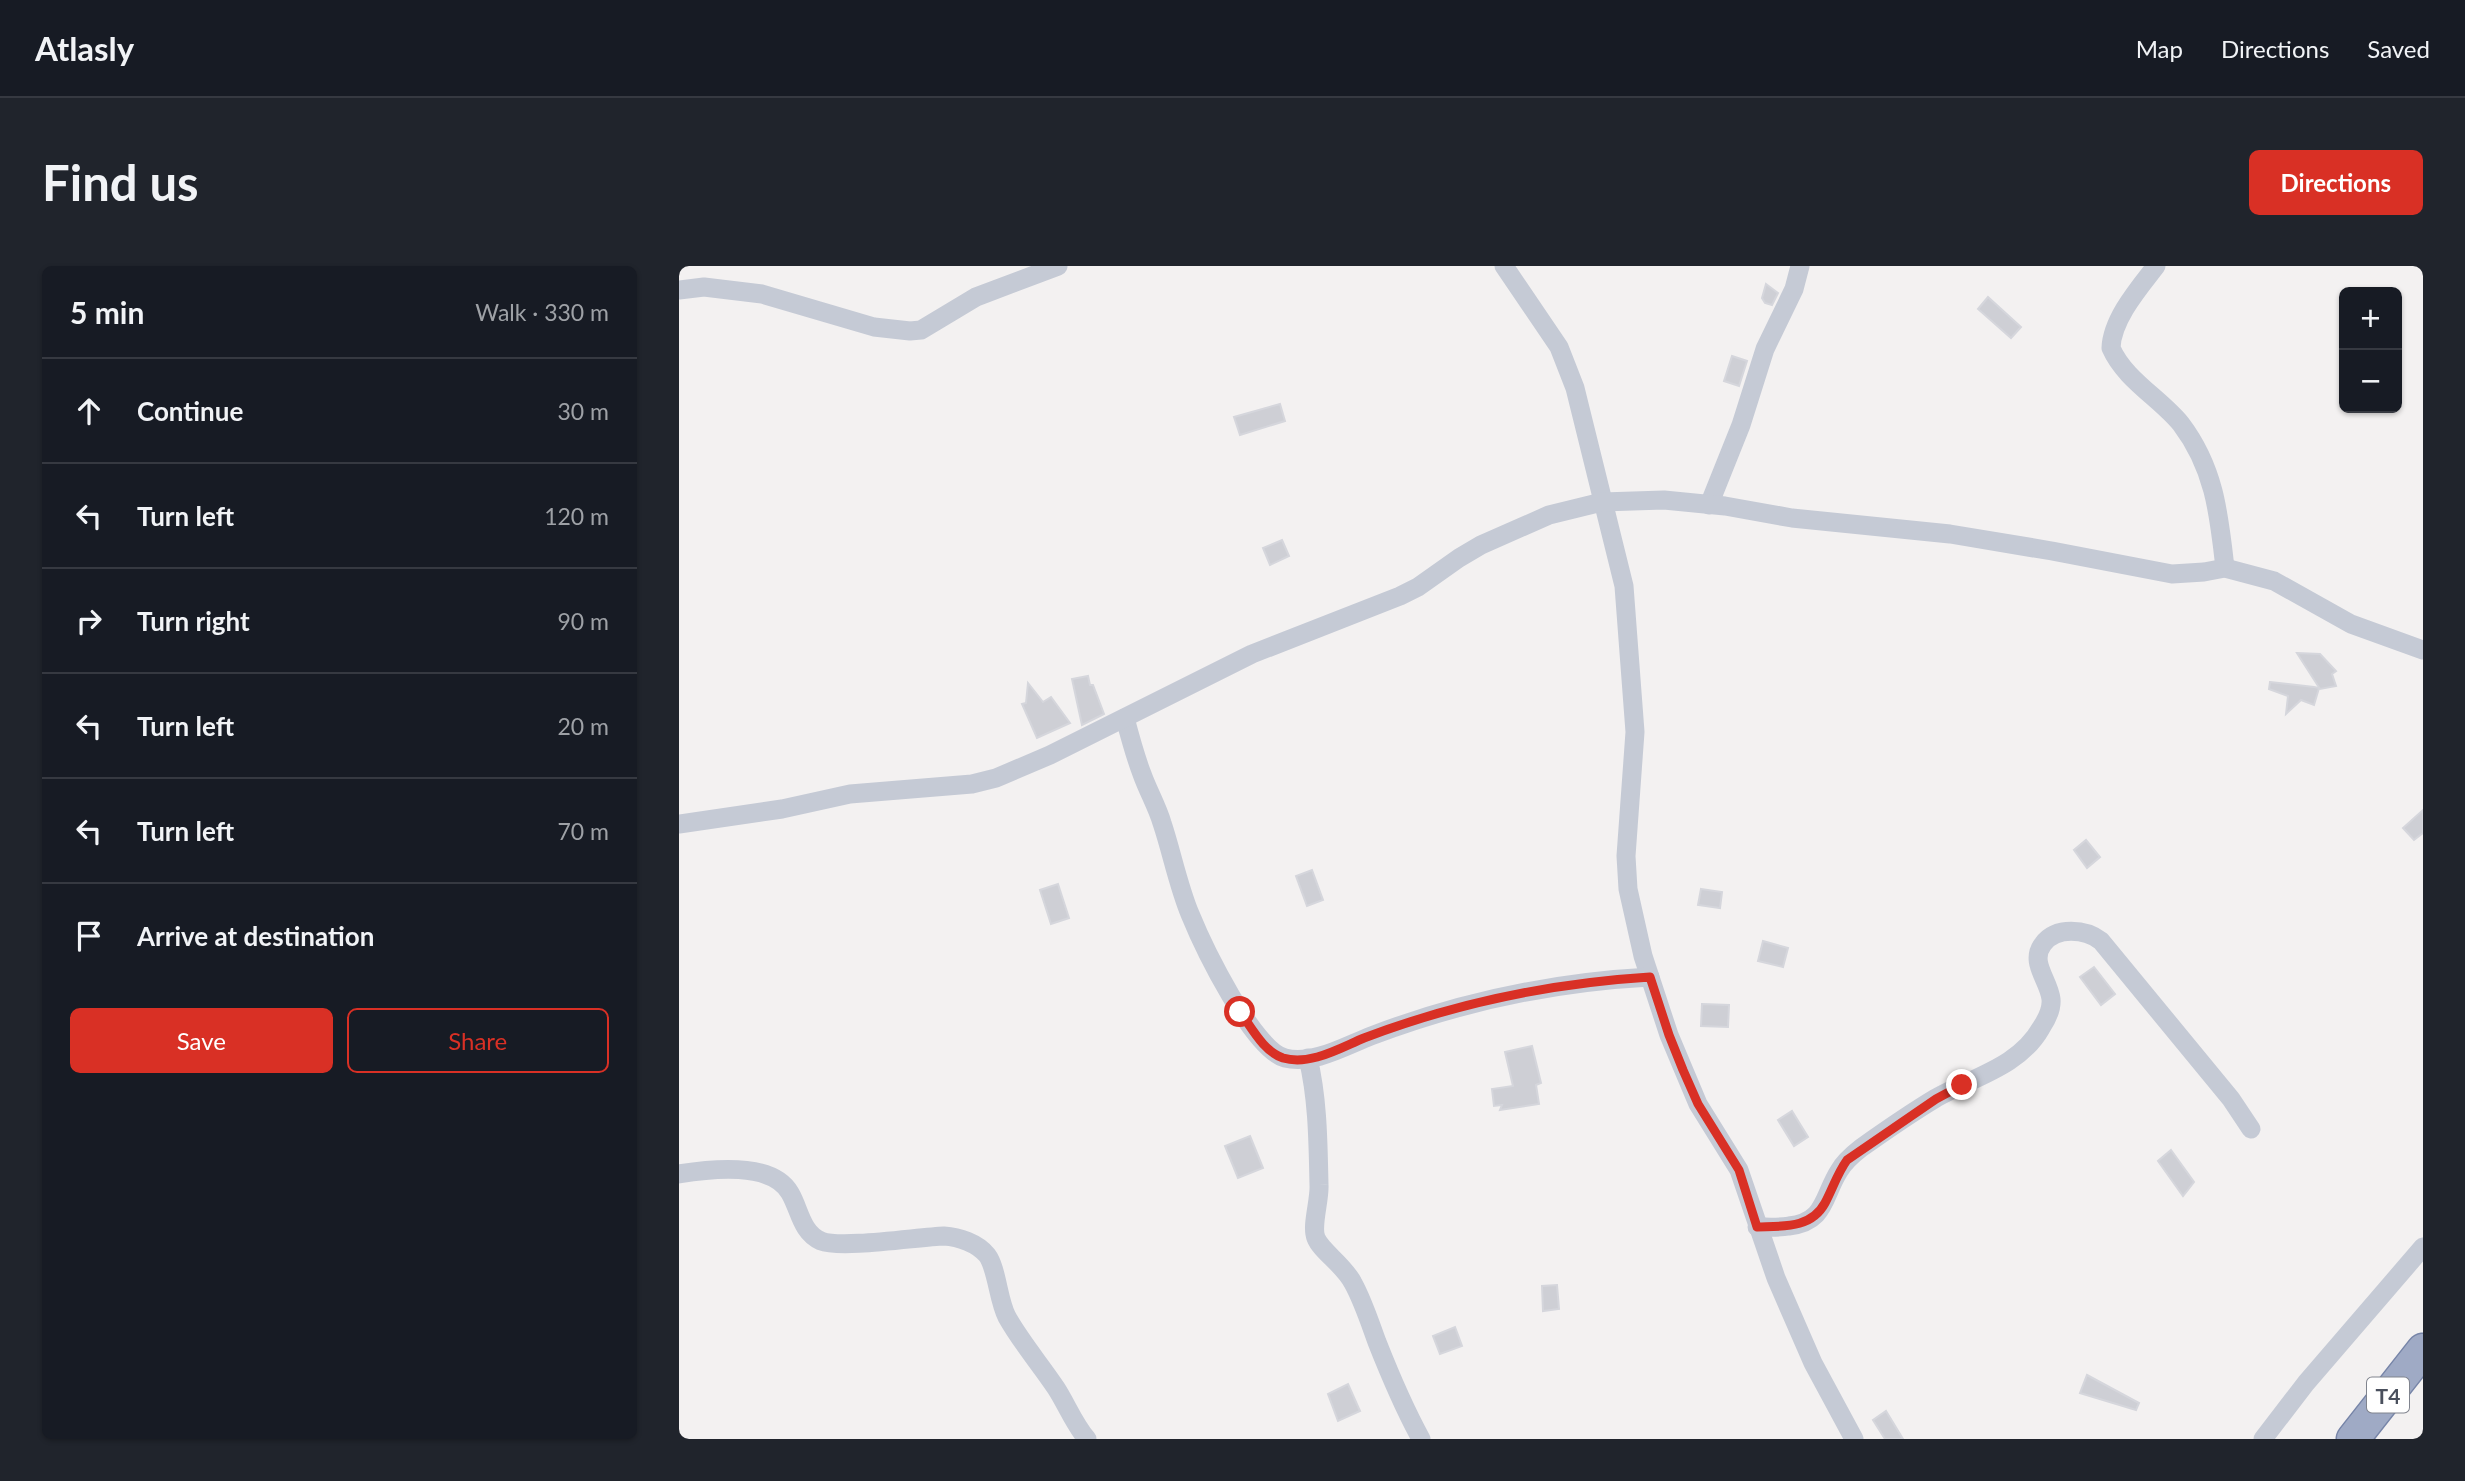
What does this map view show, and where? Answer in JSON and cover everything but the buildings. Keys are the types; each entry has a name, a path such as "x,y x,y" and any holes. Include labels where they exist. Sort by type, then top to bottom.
{"highway":[{"name":"T4","path":"2353,1439 2423,1350"}],"street":[{"path":"679,290 704,287 762,294 874,327 910,331 921,330 976,297 1058,266"},
{"path":"1504,266 1559,347 1575,388 1624,586 1635,732 1626,856 1628,889 1643,957 1669,1035 1693,1092 1739,1170 1776,1278 1813,1363 1854,1439"},
{"path":"1709,505 1741,425 1765,349 1794,289 1800,266"},
{"path":"2156,266 2125,310 2115,329 2111,348 2120,364 2180,424 2199,452 2217,502 2225,568"},
{"path":"679,824 782,809 851,794 972,784 996,778 1125,718 1252,654 1400,596 1418,587 1459,558 1509,531 1549,515 1602,502 1664,500 1724,506 1792,519 1897,527 2041,548 2172,574 2225,568 2274,581 2351,624 2423,650"},
{"path":"1125,718 1190,913 1240,1012 1262,1043 1283,1058 1321,1056 1444,1011 1500,997 1597,980 1650,977"},
{"path":"1757,1227 1789,1226 1817,1215 1825,1205 1837,1173 1861,1148 1936,1099 1997,1069 2019,1053 2040,1031 2051,1010 2051,997 2038,966 2041,946 2049,938 2061,933 2091,933 2101,941 2231,1099 2251,1129"},
{"path":"1308,1058 1315,1090 1317,1118 1319,1183 1314,1229 1316,1238 1343,1266 1354,1283 1386,1364 1421,1439"},
{"path":"679,1174 727,1169 758,1173 779,1181 789,1190 807,1231 828,1243 944,1236 957,1237 973,1244 988,1255 1007,1316 1057,1389 1087,1439"},
{"path":"2263,1439 2306,1383 2423,1247"}],"route":[{"path":"1240,1012 1271,1052 1283,1058 1300,1060 1321,1056 1444,1011 1500,997 1597,980 1650,977 1683,1070 1698,1104 1739,1170 1757,1227 1789,1226 1817,1215 1825,1205 1837,1173 1847,1160 1936,1099 1962,1085"}]}
